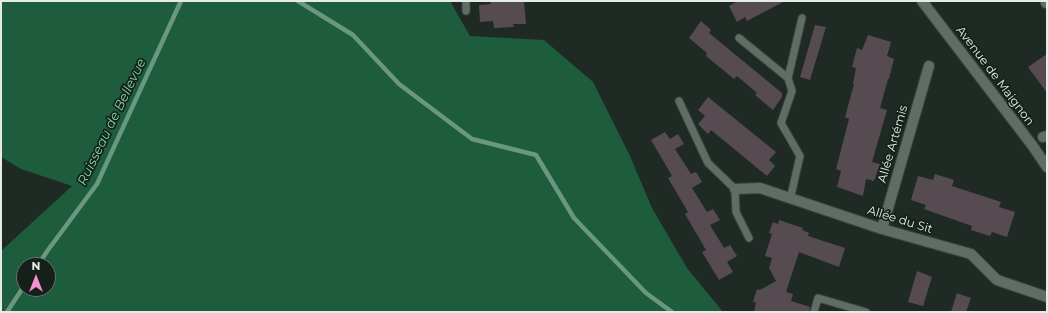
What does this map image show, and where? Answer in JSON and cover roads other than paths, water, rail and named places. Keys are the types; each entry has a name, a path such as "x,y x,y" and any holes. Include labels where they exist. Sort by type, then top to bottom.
{"street":[{"name":"Avenue de Maignon","path":"922,1 1032,145 1047,167"},
{"name":"Allée Artémis","path":"882,229 929,66"},
{"name":"Allée du Sit","path":"735,189 760,188 882,229 971,254 997,280 1047,297"}],"lane":[{"path":"466,1 466,12"},
{"path":"790,198 800,156 781,123 792,91 788,78 802,18"},
{"path":"738,38 788,78"},
{"path":"679,101 708,163 735,189 736,212 749,238"},
{"path":"814,312 818,298 866,312"}],"waterway":[{"name":"Ruisseau de Bellevue","path":"43,257 97,184 181,1"},
{"path":"298,1 353,35 399,84 472,139 536,155 574,218 646,293 672,312"},
{"name":"Ruisseau de Bellevue","path":"7,312 17,297"}]}
